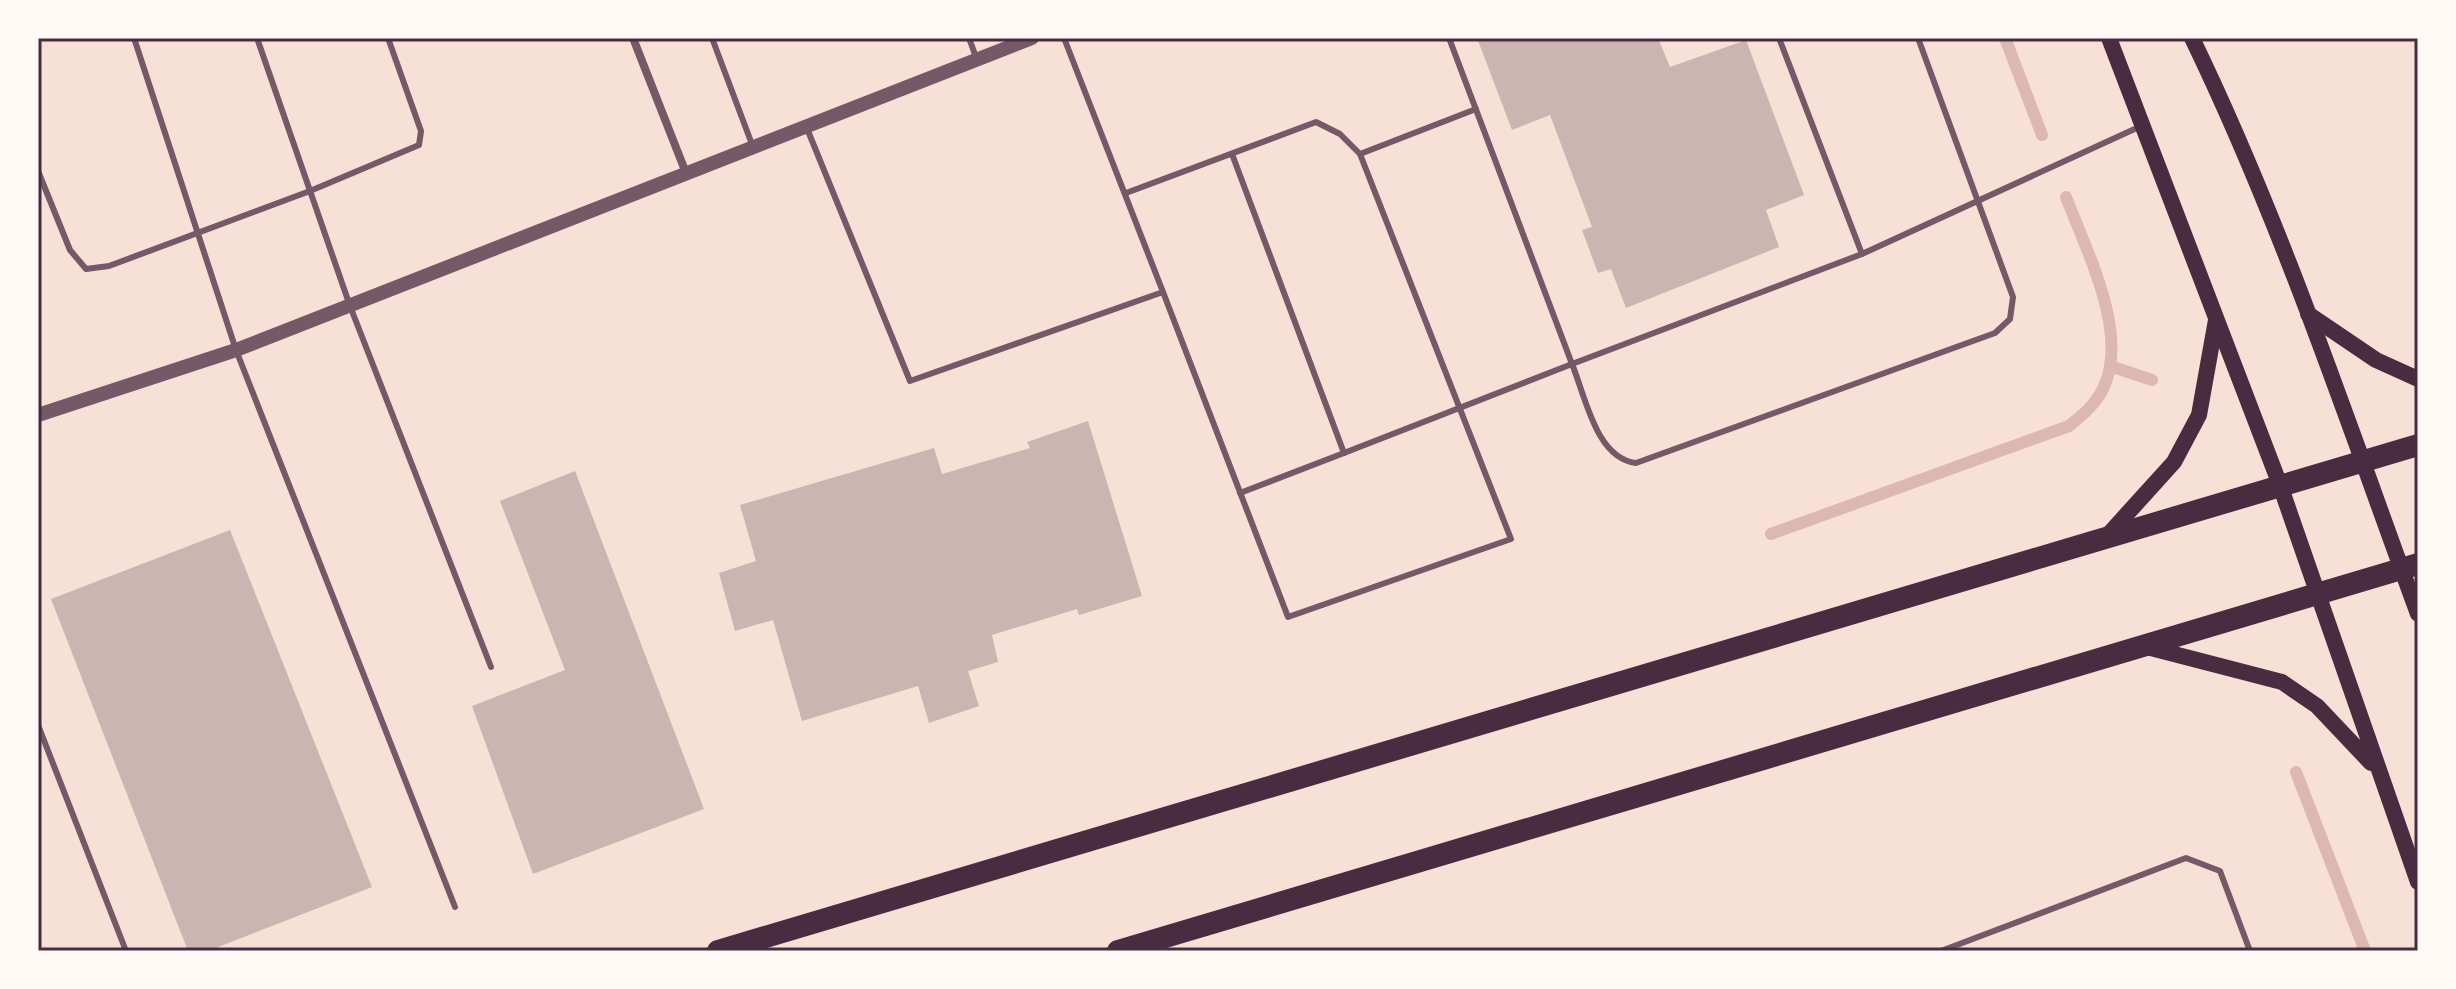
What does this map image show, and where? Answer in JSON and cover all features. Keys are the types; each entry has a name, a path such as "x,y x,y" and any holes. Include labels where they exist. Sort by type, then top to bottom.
{"highway":[{"path":"718,951 2418,445"},
{"path":"1118,951 2410,566"}],"main road":[{"path":"2109,38 2280,485 2418,882"},
{"path":"2192,38 2232,121 2365,460 2410,566 2418,614"},
{"path":"2308,314 2376,360 2418,379"},
{"path":"2107,536 2174,462 2199,415 2217,318"},
{"path":"2142,645 2282,682 2317,706 2377,769"}],"street":[{"path":"633,38 686,173"},
{"path":"38,415 236,350 1032,38"}],"lane":[{"path":"134,38 236,350 455,907"},
{"path":"257,38 350,306 491,667"},
{"path":"38,171 70,250 86,269 109,266 310,191 419,145 421,131 388,38"},
{"path":"712,38 753,147"},
{"path":"969,38 977,60"},
{"path":"1064,38 1288,617 1511,539 1360,154 1340,134 1316,122 1126,193"},
{"path":"1449,38 1572,364 1607,448 1620,461 1636,463 1995,333 2010,319 2013,297 1918,38"},
{"path":"1779,38 1862,254"},
{"path":"1360,154 1476,109"},
{"path":"1240,493 1862,254 2143,125"},
{"path":"806,126 910,381 1163,292"},
{"path":"1232,154 1344,453"},
{"path":"38,725 126,951"},
{"path":"1941,951 2186,858 2220,871 2250,951"}],"building":[{"path":"1477,38 1658,38 1670,67 1746,40 1804,195 1766,210 1779,247 1626,308 1611,269 1598,273 1582,230 1592,227 1550,115 1512,130"},
{"path":"1088,421 1142,596 1079,615 1077,609 992,635 998,662 968,671 979,706 929,723 918,686 802,721 773,620 735,631 719,573 756,561 740,505 934,448 942,474 1030,448 1027,442"},
{"path":"575,471 704,809 533,874 472,706 565,670 500,501"},
{"path":"230,530 372,887 208,951 188,951 51,599"}],"waterway":[{"path":"2005,38 2042,135"},
{"path":"1771,534 2069,426 2090,408 2106,383 2111,358 2110,331 2096,273 2066,197"},
{"path":"2110,366 2152,380"},
{"path":"2296,772 2365,951"}]}
